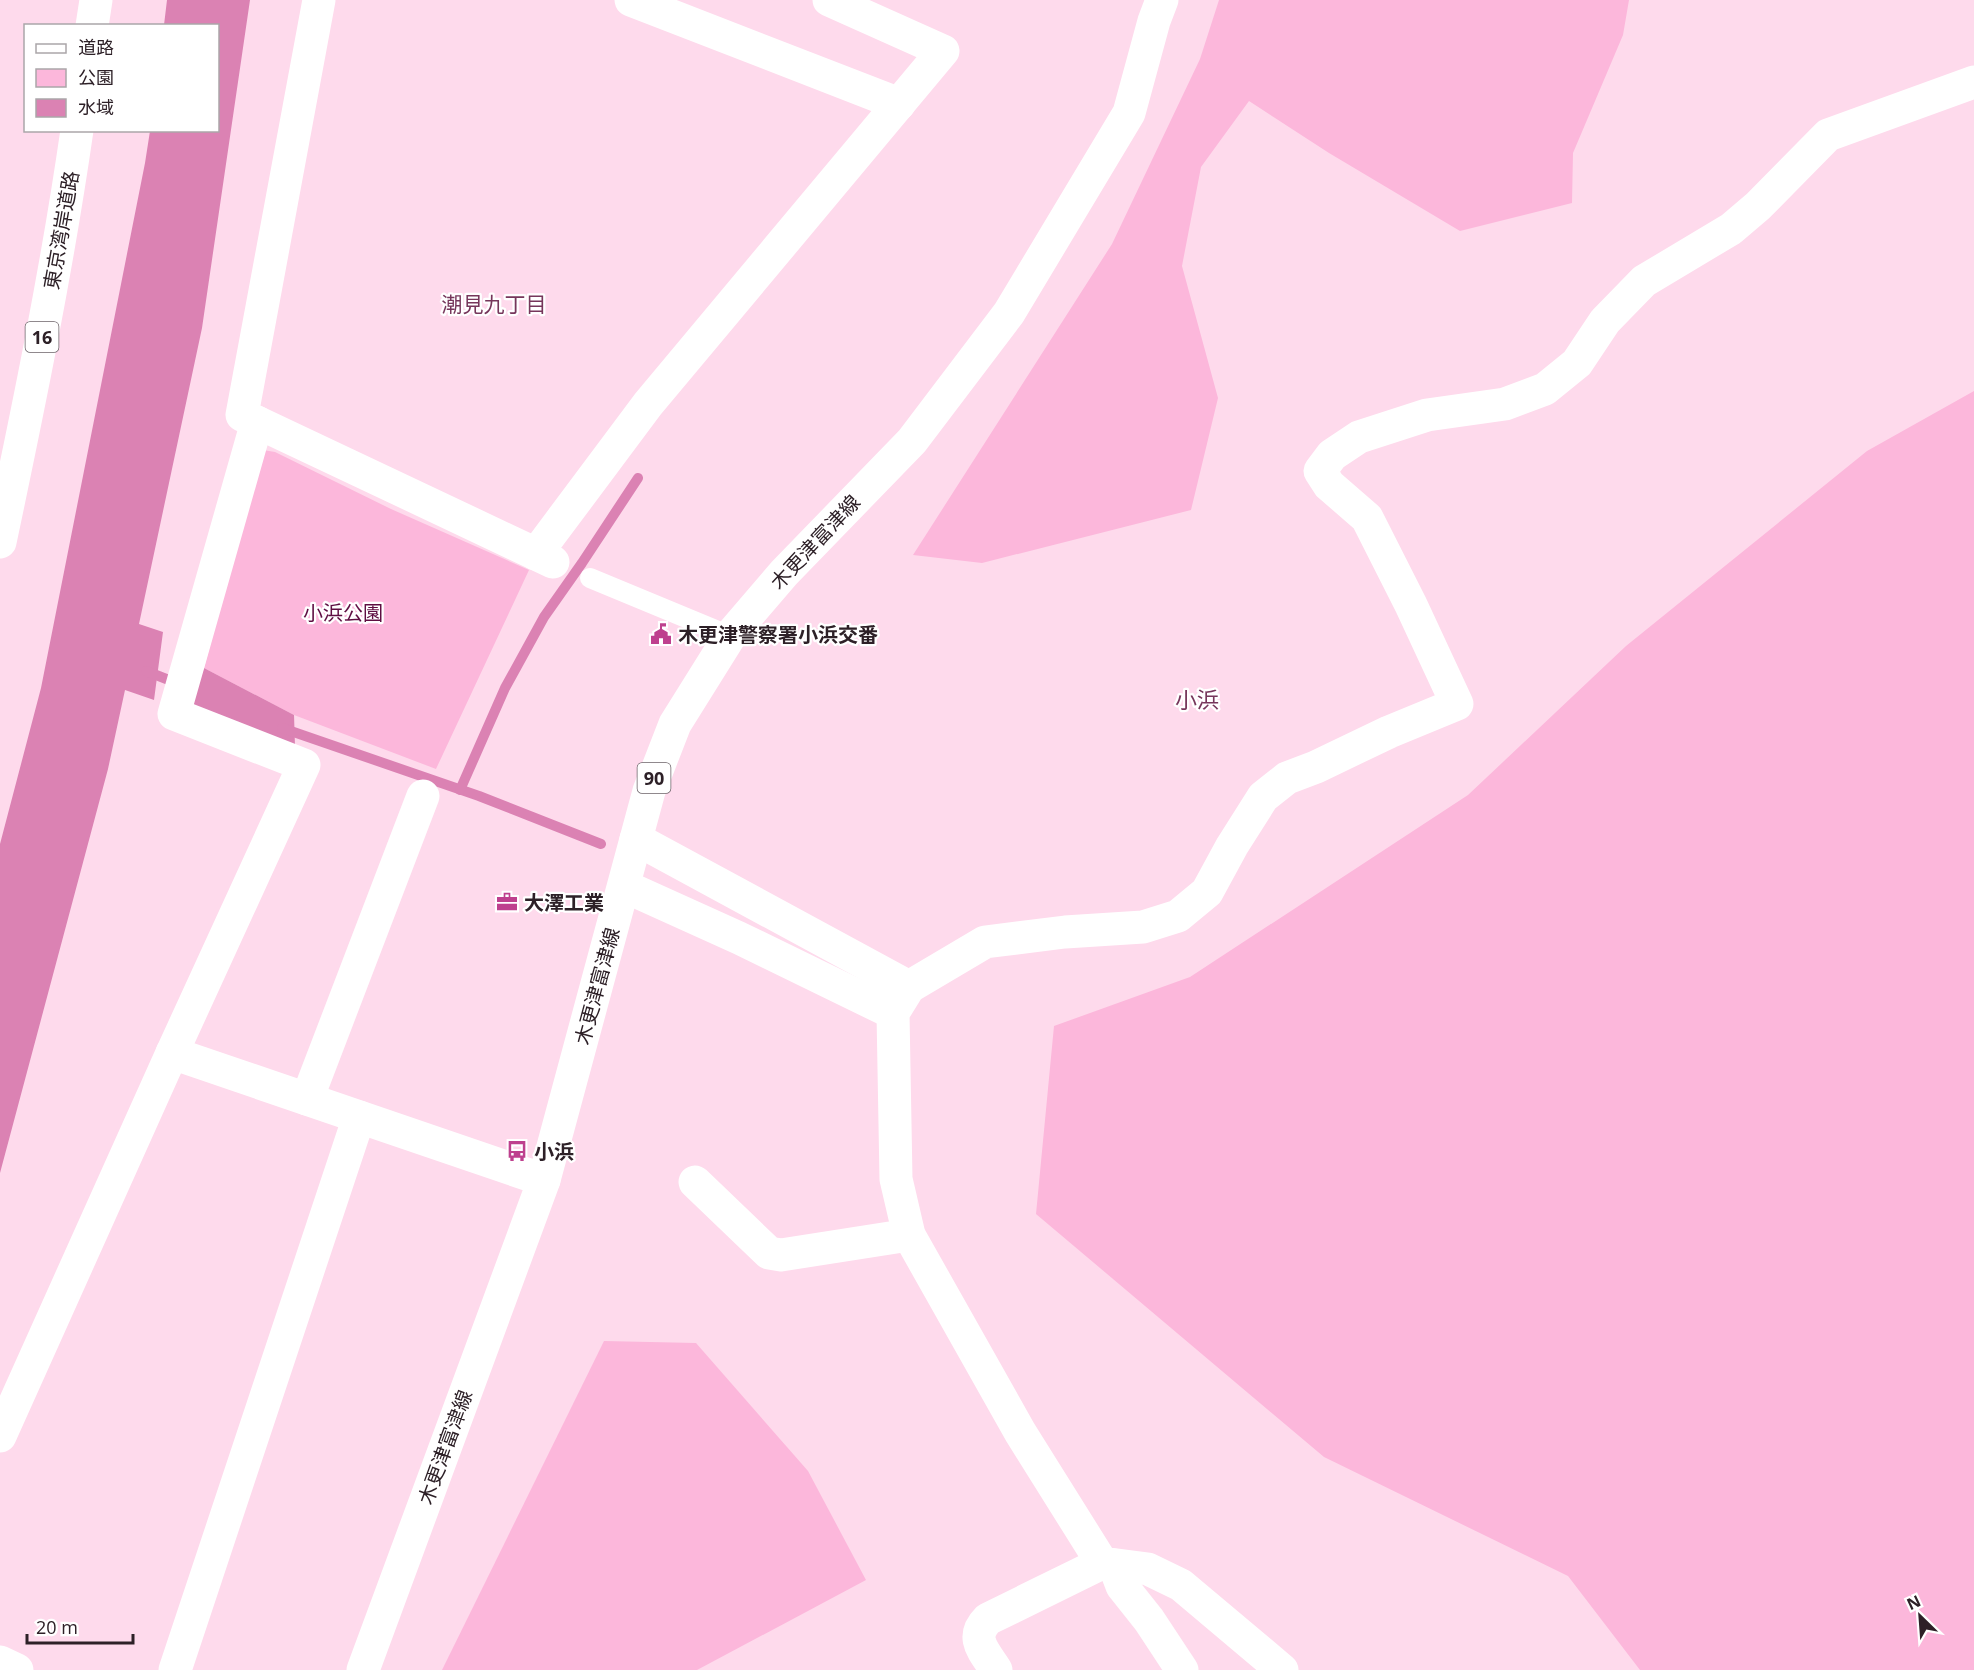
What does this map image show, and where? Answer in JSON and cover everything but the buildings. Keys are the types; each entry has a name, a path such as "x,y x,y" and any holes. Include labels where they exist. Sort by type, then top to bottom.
{"main road":[{"path":"92,24 96,0"},
{"path":"319,0 242,415 545,558 648,404 943,51 829,0"},
{"path":"632,0 899,104"},
{"name":"木更津富津線","path":"363,1670 544,1180 649,791 675,724 730,636 784,573 912,441 1009,313 1129,113 1162,0"},
{"path":"901,1000 985,942 1065,932 1143,927 1178,916 1208,892 1232,846 1263,797 1287,778 1456,704 1411,605 1367,518 1329,484 1320,471 1332,455 1359,437 1427,415 1505,404 1545,389 1577,363 1605,321 1644,280 1731,229 1758,206 1828,135 1974,81"},
{"name":"東京湾岸道路","path":"0,542 30,404 67,200 77,132"},
{"path":"0,1436 304,765 174,714 257,422"},
{"path":"307,1099 423,796"},
{"path":"636,839 901,1000"},
{"path":"624,886 739,938 901,1000"},
{"path":"901,1000 896,1179 909,1234 1020,1432 1122,1586 1149,1620 1182,1670"},
{"path":"172,1053 544,1180"},
{"path":"175,1670 359,1117"},
{"path":"695,1182 769,1253 781,1255 909,1234"},
{"path":"996,1670 981,1647 978,1636 979,1628 988,1619 1108,1564 1148,1569 1181,1585 1282,1670"},
{"path":"0,1662 16,1670"}],"lane":[{"path":"590,578 730,636"}],"green space":[{"path":"1219,0 1629,0 1623,35 1573,153 1572,203 1460,231 1329,153 1249,101 1201,167 1182,266 1218,398 1191,510 982,563 913,555 1112,244 1200,59"},
{"path":"1974,391 1974,1670 1640,1670 1568,1576 1324,1457 1036,1214 1054,1026 1190,977 1468,795 1626,646 1867,451"},
{"name":"小浜公園","path":"263,450 275,452 391,509 529,570 436,769 294,715 204,668"},
{"path":"604,1341 696,1343 808,1471 866,1580 697,1670 442,1670"}],"water":[{"path":"167,0 250,0 202,328 139,624 163,632 154,700 125,690 108,769 0,1173 0,844 41,688 150,132 219,132 219,24 164,24"},
{"path":"204,668 294,715 295,746 190,706"}],"waterway":[{"path":"460,790 505,688 544,617 638,478"},
{"path":"146,671 179,684"},
{"path":"282,728 479,796 601,844"}],"place":[{"name":"木更津警察署小浜交番","path":"661,634"},
{"name":"大澤工業","path":"507,902"},
{"name":"小浜","path":"517,1151"}],"district":[{"name":"潮見九丁目","path":"494,304"},
{"name":"小浜","path":"1197,699"}]}
